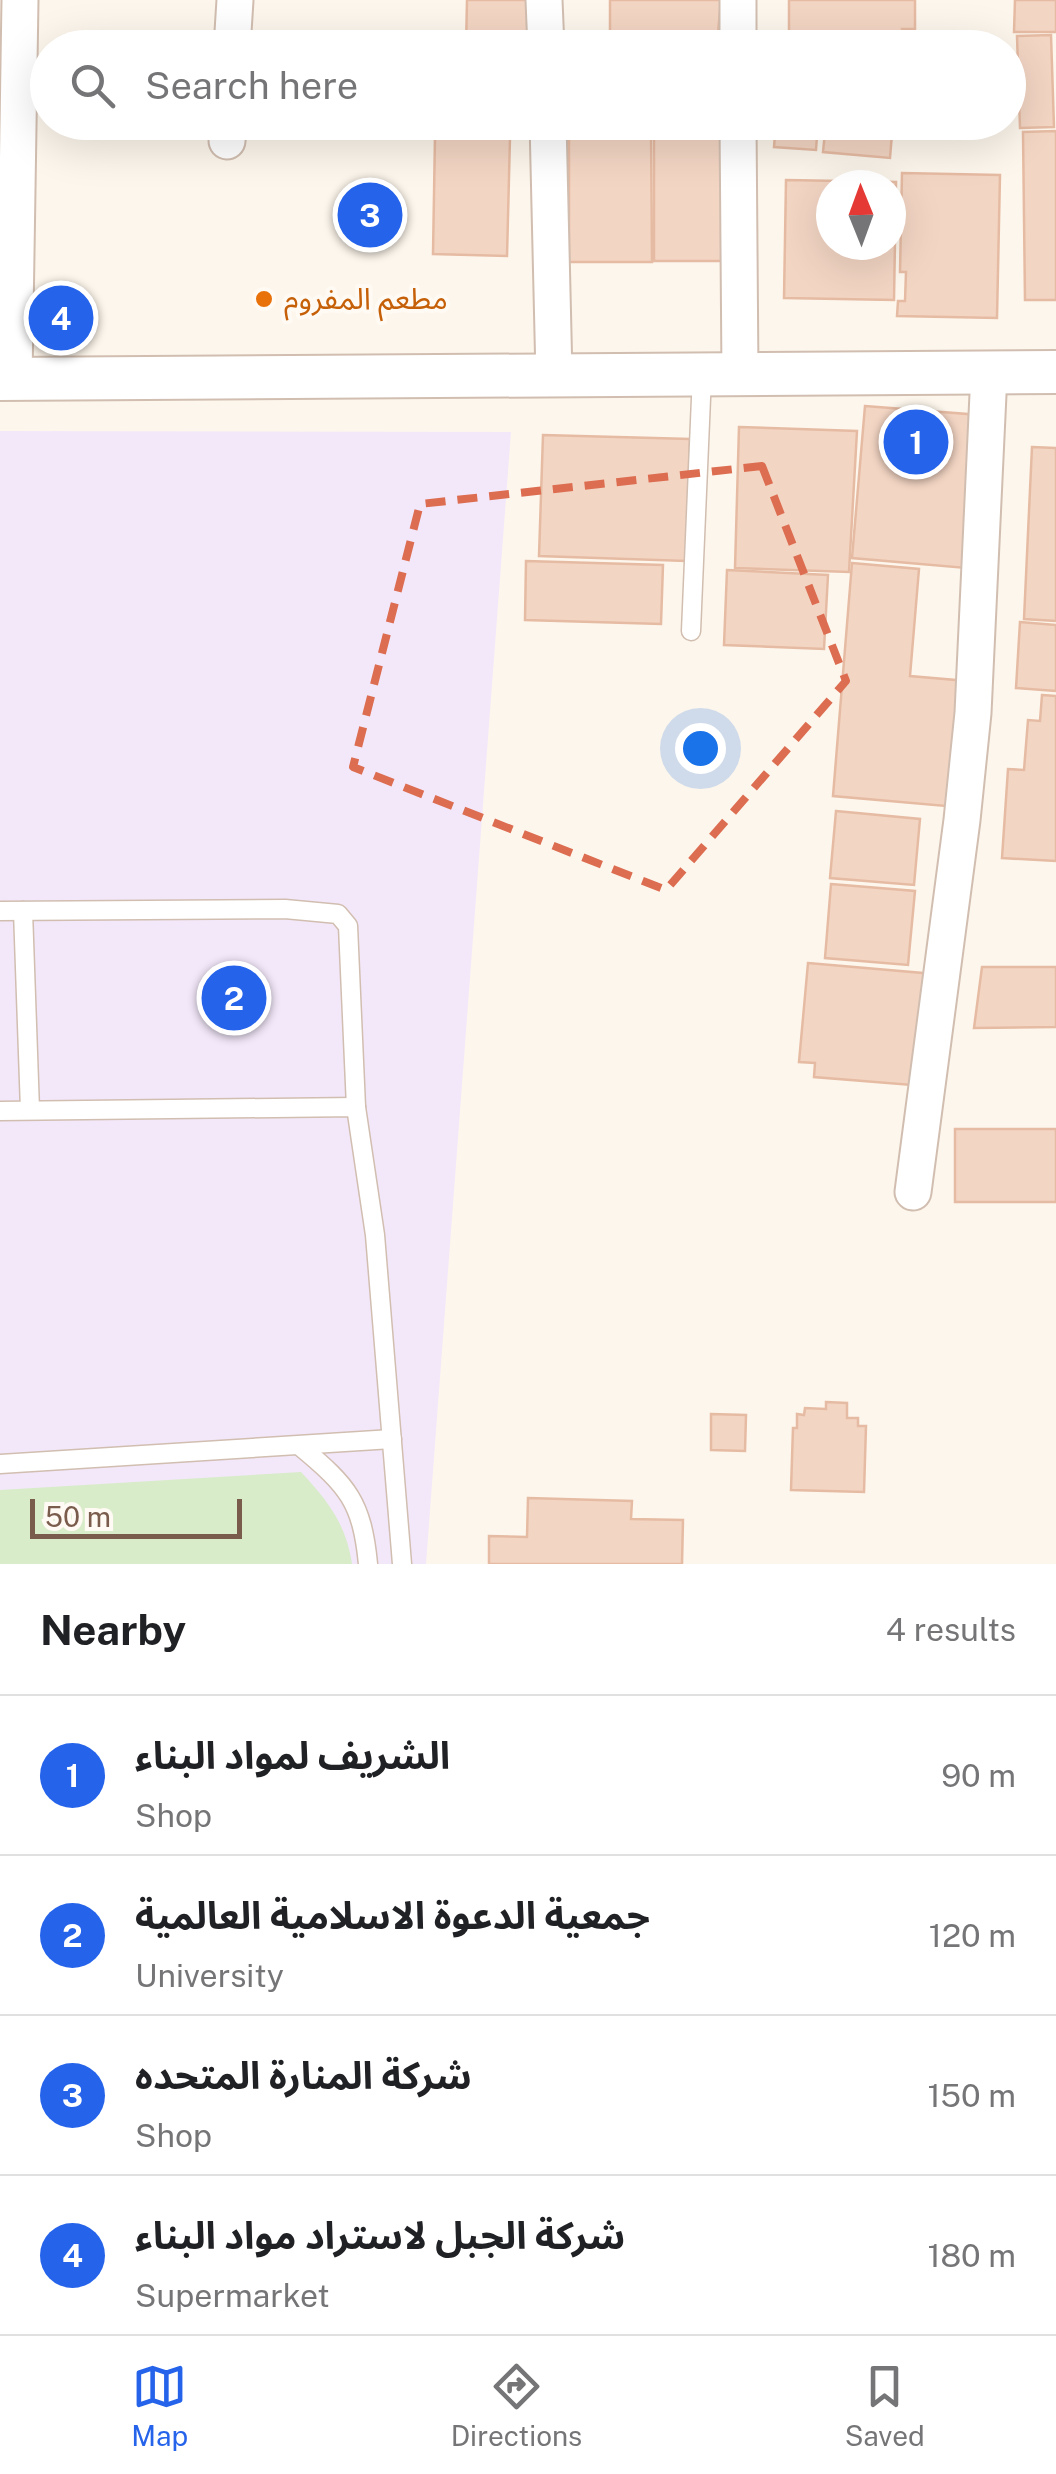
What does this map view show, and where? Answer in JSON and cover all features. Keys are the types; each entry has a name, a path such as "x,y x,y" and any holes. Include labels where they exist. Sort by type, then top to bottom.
{"street":[{"path":"20,0 9,140 7,378 1056,372"},
{"path":"233,30 234,0"},
{"path":"544,0 545,30"},
{"path":"738,0 738,30"},
{"path":"548,140 554,376"},
{"path":"721,374 737,140"},
{"path":"913,1192 973,713 988,373"}],"lane":[{"path":"692,632 721,374"},
{"path":"0,911 285,909 338,914 348,926 356,1107 375,1235 402,1564"},
{"path":"23,910 30,1110"},
{"path":"0,1111 356,1107"},
{"path":"0,1464 300,1448 392,1439"},
{"path":"300,1448 335,1477 360,1512 368,1564"}],"highlighted area":[{"path":"762,466 846,681 666,890 353,767 420,504"}],"shaded area":[{"path":"0,431 511,432 426,1564 0,1564"}],"green space":[{"path":"301,1472 334,1514 352,1564 0,1564 0,1490"}],"building":[{"path":"467,0 539,0 538,30 466,30"},
{"path":"610,0 721,0 718,30 610,30"},
{"path":"789,0 915,0 915,29 789,30"},
{"path":"1015,0 1056,0 1056,32 1014,30"},
{"path":"1051,35 1054,127 1026,128 1026,36"},
{"path":"1056,131 1056,300 1025,300 1026,132"},
{"path":"435,140 510,140 507,256 433,254"},
{"path":"569,140 651,140 652,262 569,262"},
{"path":"654,140 735,140 736,261 654,261"},
{"path":"775,140 817,140 816,150 774,147"},
{"path":"824,140 892,140 890,158 823,152"},
{"path":"906,173 1000,175 997,318 897,316 898,301 905,301 906,272 900,272 900,260 906,260"},
{"path":"786,180 816,181 816,260 895,260 894,300 784,298"},
{"path":"865,406 980,415 966,568 852,558"},
{"path":"739,427 857,431 849,572 735,568"},
{"path":"543,435 690,439 686,561 539,556"},
{"path":"1032,447 1056,448 1056,621 1024,619"},
{"path":"526,561 663,565 661,624 525,620"},
{"path":"852,563 919,569 910,676 967,681 957,807 833,796"},
{"path":"727,570 828,575 824,649 724,645"},
{"path":"1020,622 1056,625 1056,691 1016,688"},
{"path":"1042,695 1056,696 1056,861 1002,858 1008,769 1024,770 1028,720 1040,721"},
{"path":"836,811 920,819 914,885 830,878"},
{"path":"831,884 915,891 908,965 825,958"},
{"path":"808,963 934,974 924,1086 814,1077 815,1063 799,1062"},
{"path":"982,967 1056,967 1056,1027 974,1028"},
{"path":"955,1129 1056,1129 1056,1202 955,1202"},
{"path":"826,1402 847,1403 847,1418 858,1418 858,1426 866,1426 864,1492 791,1490 797,1414 804,1415 805,1408 826,1409"},
{"path":"711,1414 746,1415 745,1451 711,1450"},
{"path":"528,1498 632,1501 631,1519 683,1520 682,1564 489,1564 489,1536 527,1537"}],"place":[{"name":"شركة المنارة المتحده","path":"370,215"},
{"name":"مطعم المفروم","path":"264,299"},
{"name":"شركة الجبل لاستراد مواد البناء","path":"61,318"},
{"name":"الشريف لمواد البناء","path":"916,442"},
{"name":"جمعية الدعوة الاسلامية العالمية","path":"234,998"}]}
